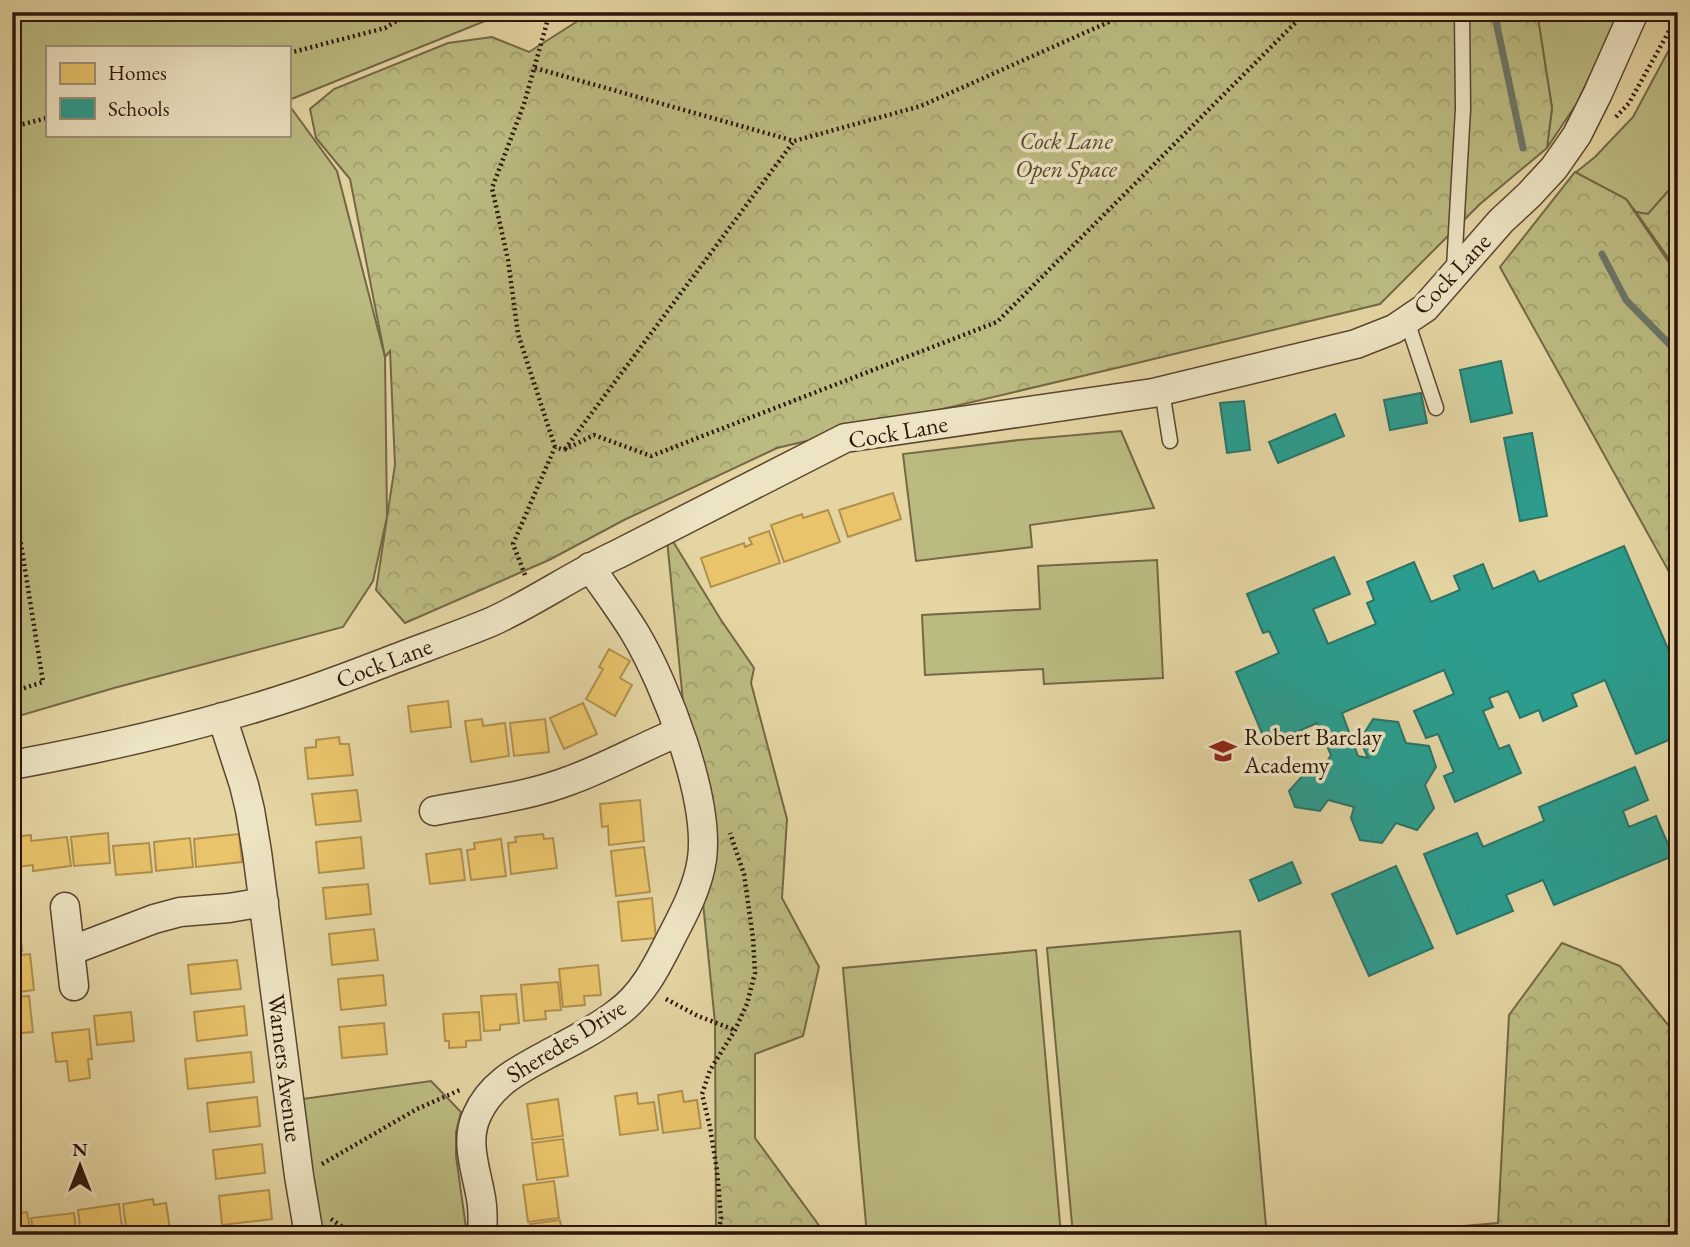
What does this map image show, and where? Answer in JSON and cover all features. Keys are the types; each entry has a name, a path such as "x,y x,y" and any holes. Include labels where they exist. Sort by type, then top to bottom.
{"street":[{"name":"Cock Lane","path":"12,765 104,748 300,694 491,622 535,600 590,567 845,438 1162,391 1356,344 1394,330 1425,308 1501,221 1553,168 1577,135 1634,12"},
{"name":"Sheredes Drive","path":"482,1235 482,1210 471,1143 472,1126 484,1101 496,1086 512,1073 616,1014 644,988 686,907 697,881 702,856 700,811 690,765 662,687 634,631 590,567"},
{"name":"Warners Avenue","path":"222,717 250,810 309,1235"},
{"path":"434,811 522,795 572,780 679,732"},
{"path":"70,951 180,912 264,902"},
{"path":"65,907 74,986"}],"lane":[{"path":"1454,277 1463,109 1462,12"},
{"path":"1407,321 1436,408"},
{"path":"1162,391 1170,441"}],"path":[{"path":"290,53 385,28 411,12"},
{"path":"535,600 513,544 555,447 518,334 508,260 492,188 524,104 550,12"},
{"path":"535,68 794,141 921,106 1130,12"},
{"path":"555,447 564,450 594,435 651,456 997,322 1306,12"},
{"path":"12,127 46,118"},
{"path":"564,450 794,141"},
{"path":"12,488 43,682 12,692"},
{"path":"644,988 698,1016 735,1030"},
{"path":"299,1176 438,1098 460,1089 496,1086"}],"green space":[{"path":"12,12 518,12 485,21 290,100 290,46 46,46 46,136 290,136 290,106 337,171 385,357 387,517 373,581 343,627 12,718"},
{"name":"Cock Lane Open Space","path":"592,12 1537,12 1552,108 1547,148 1480,204 1380,304 777,448 624,520 549,560 405,623 376,590 395,465 390,351 385,357 350,179 316,138 310,109 334,89 448,43 492,37 529,52"},
{"path":"1537,12 1620,12 1577,103 1547,148 1552,108"},
{"path":"1678,33 1678,180 1648,214 1636,212 1626,199 1575,173 1595,157 1633,117"},
{"path":"1575,172 1626,199 1678,276 1678,588 1500,267"},
{"path":"1678,180 1676,269 1636,212 1648,214"},
{"path":"1121,431 1154,508 1030,525 1032,547 916,561 903,454"},
{"path":"666,530 754,668 751,683 787,819 782,898 819,967 803,1036 755,1054 755,1138 826,1235 716,1235 715,1023"},
{"path":"1157,560 1163,678 1044,684 1043,669 925,675 922,615 1040,609 1038,566"},
{"path":"1240,931 1266,1226 1163,1235 1073,1235 1047,948"},
{"path":"1562,943 1620,966 1678,1037 1678,1235 1361,1235 1498,1223 1509,1015"},
{"path":"1036,950 1061,1235 867,1235 843,968"},
{"path":"431,1081 461,1112 456,1132 456,1156 467,1235 314,1235 295,1100"}],"building: Homes":[{"path":"893,493 901,519 848,537 839,510"},
{"path":"828,510 840,542 784,562 771,525 802,514 803,518"},
{"path":"769,531 780,563 711,587 701,558 744,543 745,547 752,544 749,538"},
{"path":"609,649 630,661 620,678 632,685 615,716 586,699 603,669 599,667"},
{"path":"448,701 451,727 411,732 408,706"},
{"path":"583,703 597,734 564,749 550,718"},
{"path":"482,719 483,726 505,723 509,756 471,762 465,721"},
{"path":"545,719 549,752 514,756 510,723"},
{"path":"339,737 340,744 349,744 353,775 308,779 305,748 316,747 316,740"},
{"path":"357,790 361,821 316,825 312,794"},
{"path":"640,800 644,841 609,845 608,826 602,827 600,804"},
{"path":"108,833 110,863 74,866 71,837"},
{"path":"239,834 242,862 196,867 194,839"},
{"path":"543,834 544,839 553,838 557,868 511,874 508,843 516,842 515,837"},
{"path":"31,835 31,841 67,837 71,866 33,871 33,865 16,867 12,837"},
{"path":"361,837 364,868 319,873 316,842"},
{"path":"190,838 193,867 156,871 154,842"},
{"path":"501,839 506,876 471,880 467,850 475,849 474,843"},
{"path":"149,843 152,872 116,875 113,846"},
{"path":"644,847 650,892 616,896 611,851"},
{"path":"461,849 465,880 430,884 426,854"},
{"path":"368,884 371,914 326,919 323,888"},
{"path":"652,898 656,938 622,941 618,902"},
{"path":"374,929 378,960 332,965 329,934"},
{"path":"12,930 20,930 22,951 12,952"},
{"path":"30,954 34,990 12,993 12,956"},
{"path":"237,960 241,989 191,994 188,965"},
{"path":"598,965 601,995 584,996 585,1005 563,1007 559,969"},
{"path":"383,975 386,1005 341,1010 338,979"},
{"path":"558,982 561,1010 545,1011 546,1019 524,1021 521,985"},
{"path":"516,994 519,1023 500,1025 500,1030 484,1031 481,996"},
{"path":"29,996 33,1032 12,1034 12,997"},
{"path":"244,1006 247,1035 197,1041 194,1012"},
{"path":"131,1012 134,1041 97,1045 94,1016"},
{"path":"479,1012 481,1040 466,1041 466,1047 449,1048 449,1041 445,1041 443,1014"},
{"path":"384,1023 387,1054 342,1058 339,1027"},
{"path":"89,1029 92,1059 88,1059 90,1078 69,1081 67,1061 56,1062 52,1033"},
{"path":"251,1052 254,1082 188,1089 185,1059"},
{"path":"682,1091 684,1102 697,1100 701,1128 663,1133 658,1095"},
{"path":"637,1093 638,1104 654,1102 658,1130 620,1135 615,1096"},
{"path":"257,1097 260,1126 210,1132 207,1103"},
{"path":"558,1099 563,1136 532,1140 527,1104"},
{"path":"563,1139 568,1176 537,1180 532,1143"},
{"path":"262,1144 265,1173 216,1179 213,1150"},
{"path":"554,1181 559,1218 528,1222 523,1185"},
{"path":"269,1190 272,1219 222,1225 219,1196"},
{"path":"153,1199 154,1205 166,1203 171,1235 127,1235 123,1204"},
{"path":"119,1204 123,1235 81,1235 78,1210"},
{"path":"27,1212 31,1235 12,1235 12,1214"},
{"path":"74,1213 77,1235 34,1235 31,1218"},
{"path":"560,1220 562,1235 531,1235 530,1224"}],"building: Schools":[{"path":"1501,361 1512,413 1471,422 1460,370"},
{"path":"1421,393 1427,423 1390,430 1384,400"},
{"path":"1244,401 1250,450 1227,453 1220,403"},
{"path":"1335,414 1344,436 1278,463 1269,442"},
{"path":"1532,433 1547,516 1520,521 1504,438"},
{"path":"1624,546 1668,649 1678,645 1678,736 1636,754 1605,680 1572,694 1577,706 1543,721 1539,710 1520,718 1508,691 1489,698 1493,707 1483,711 1499,749 1509,745 1521,773 1455,802 1444,776 1454,772 1438,734 1426,738 1414,711 1454,694 1444,670 1342,713 1358,756 1368,758 1360,740 1373,719 1398,722 1406,743 1429,746 1436,767 1425,785 1434,808 1417,830 1396,823 1382,843 1360,840 1351,818 1354,807 1328,800 1320,811 1295,807 1289,791 1305,773 1319,775 1331,755 1317,723 1267,745 1236,672 1279,653 1269,631 1263,633 1247,594 1334,557 1350,594 1313,609 1328,644 1376,624 1367,603 1374,600 1367,582 1414,562 1431,602 1460,590 1454,576 1483,564 1493,589 1534,571 1539,582"},
{"path":"1635,767 1648,800 1623,811 1629,827 1656,816 1673,856 1554,905 1543,880 1506,895 1513,911 1457,934 1424,854 1477,833 1483,847 1544,821 1539,807"},
{"path":"1292,862 1301,883 1259,901 1250,880"},
{"path":"1396,866 1433,948 1369,976 1332,894"}],"waterway":[{"path":"1494,12 1523,148"},
{"path":"1602,254 1626,300 1678,353"}],"place":[{"name":"Robert Barclay Academy","path":"1223,751"}]}
